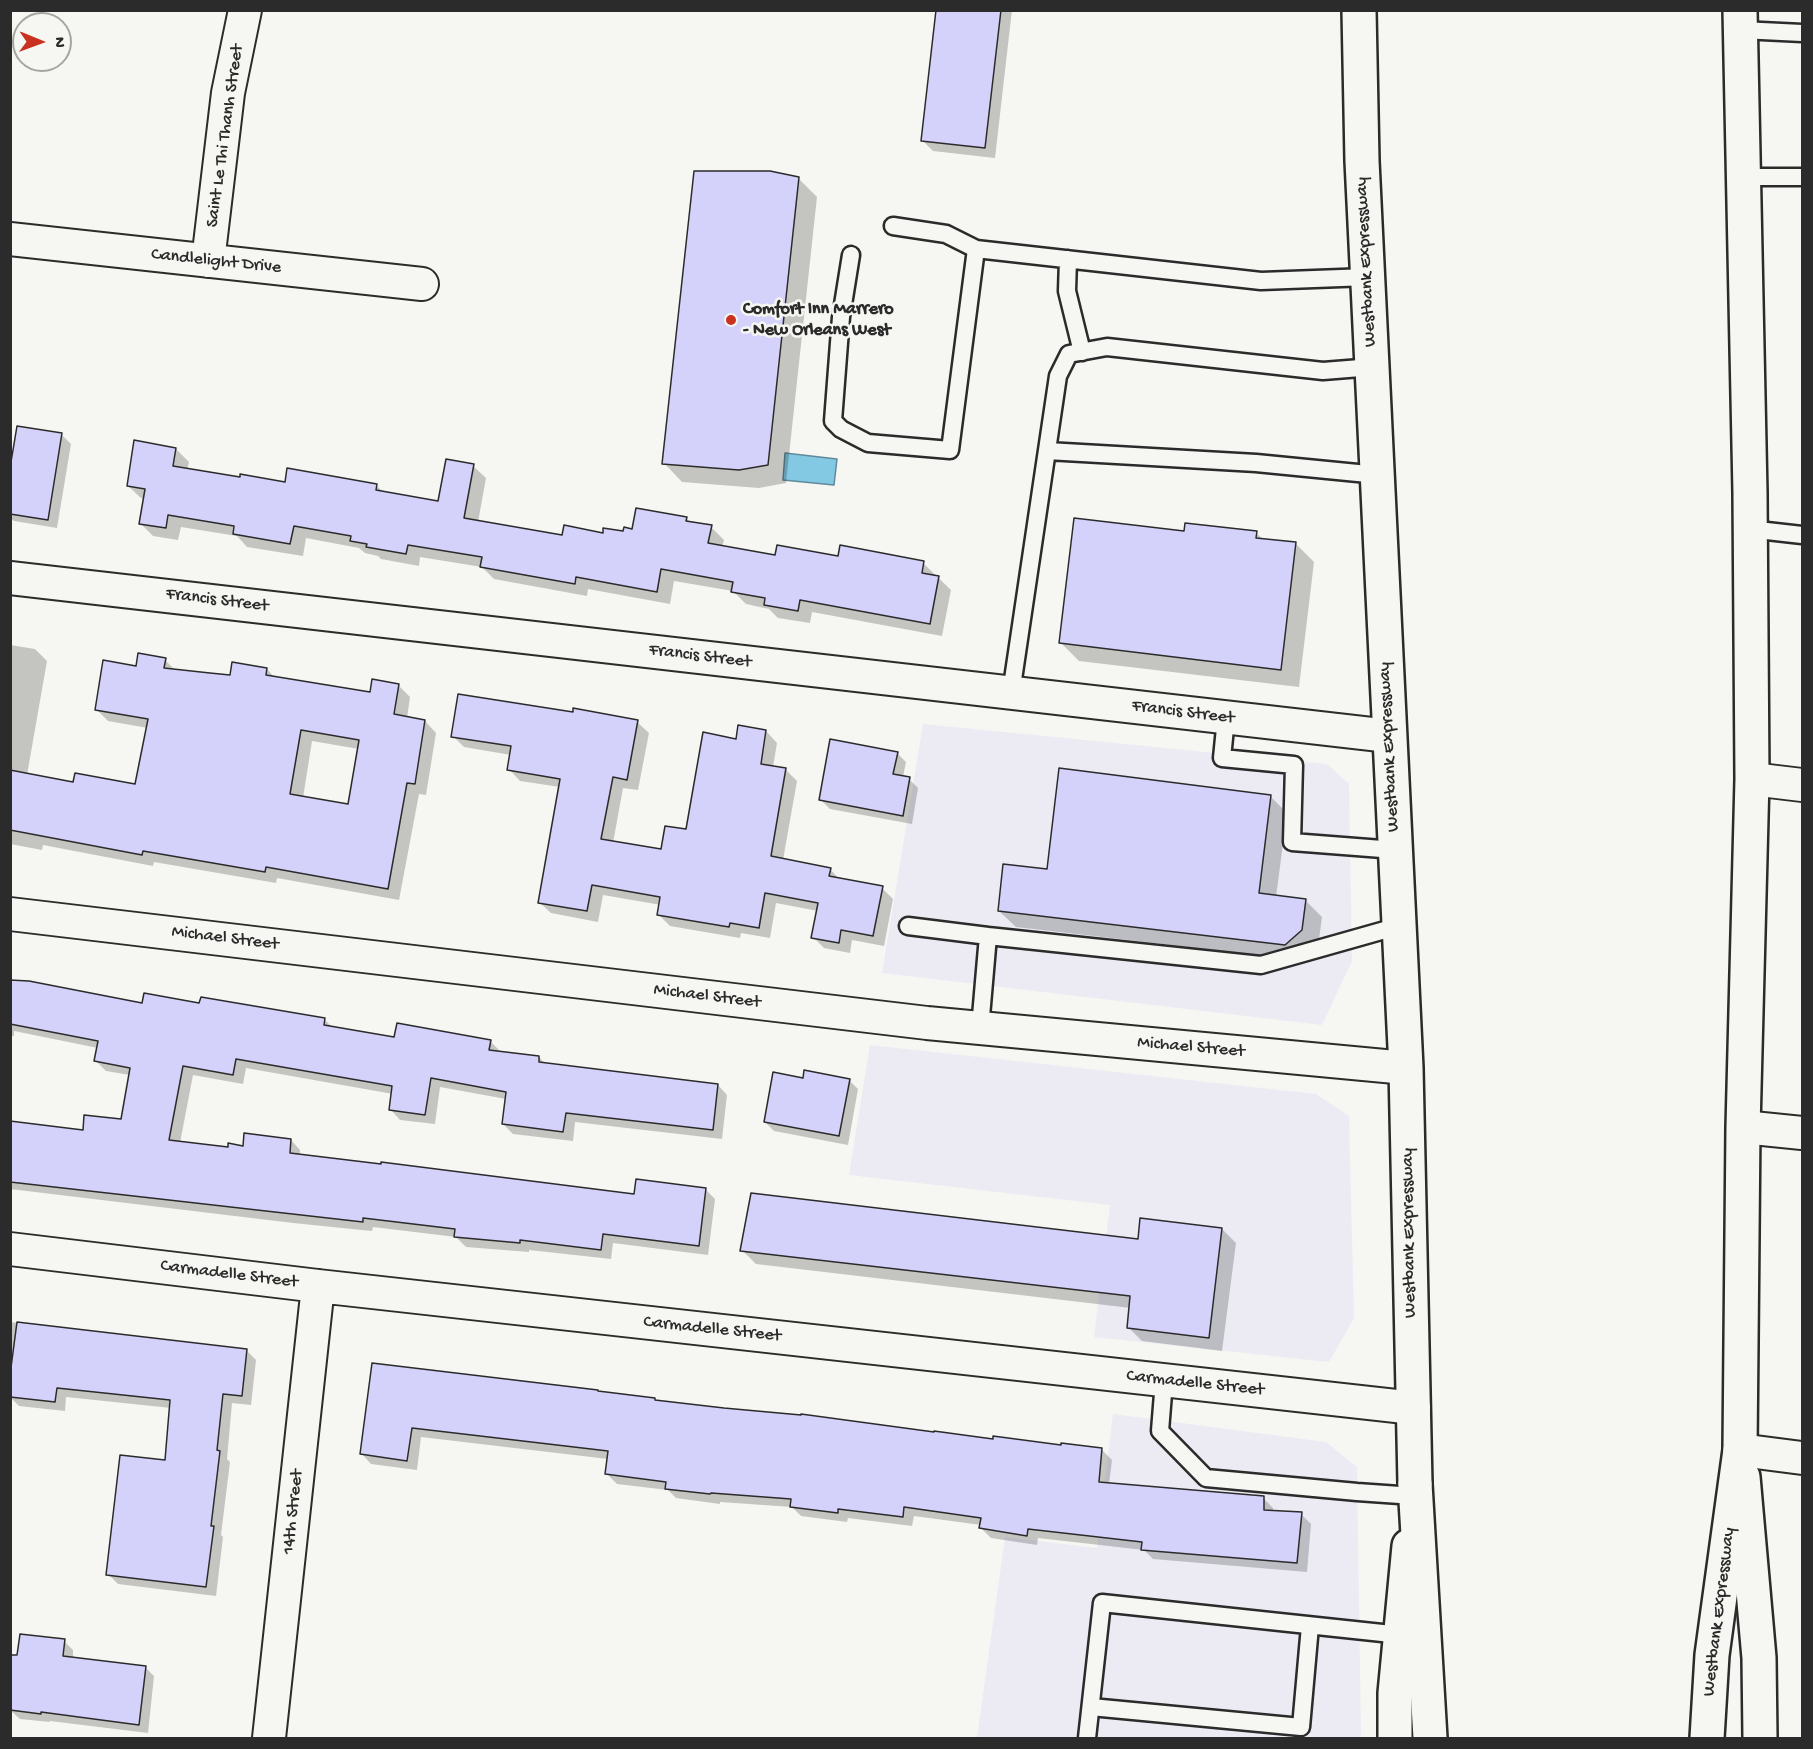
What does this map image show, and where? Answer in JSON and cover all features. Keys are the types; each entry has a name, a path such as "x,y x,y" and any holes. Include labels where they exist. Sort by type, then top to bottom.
{"main road":[{"name":"Westbank Expressway","path":"1359,10 1362,161 1406,1068 1415,1490 1430,1738"},
{"name":"Westbank Expressway","path":"1740,20 1752,779 1743,1127 1740,1450 1759,1658 1760,1738"},
{"name":"Westbank Expressway","path":"1707,1738 1712,1655 1740,1450"},
{"name":"Westbank Expressway","path":"1395,1738 1395,1693 1415,1490"}],"street":[{"name":"Saint Le Thi Thanh Street","path":"208,261 228,93 245,10"},
{"name":"Candlelight Drive","path":"10,239 422,284"},
{"name":"Francis Street","path":"10,578 1389,736"},
{"path":"1752,779 1803,785"},
{"name":"Michael Street","path":"10,914 980,1028 1406,1068"},
{"path":"1743,1127 1803,1133"},
{"name":"Carmadelle Street","path":"10,1249 318,1286 1414,1408"},
{"name":"14th Street","path":"269,1738 318,1286"},
{"path":"1740,1450 1803,1458"}],"lane":[{"path":"1740,20 1803,33"},
{"path":"1743,177 1803,177"},
{"path":"893,226 946,234 976,249 1261,281 1368,277"},
{"path":"851,255 841,317 833,420 841,429 868,442 950,450 976,249"},
{"path":"1068,259 1067,291 1082,352"},
{"path":"1011,693 1058,376 1069,354 1107,347 1323,371 1373,367"},
{"path":"1047,451 1256,463 1378,475"},
{"path":"1749,529 1803,535"},
{"path":"1226,718 1222,758 1294,765 1292,842 1395,850"},
{"path":"908,926 1262,965 1399,926"},
{"path":"980,1028 988,936"},
{"path":"1164,1381 1160,1431 1206,1478 1357,1492 1415,1490"},
{"path":"1087,1738 1102,1603 1401,1635"},
{"path":"1091,1707 1301,1727 1310,1626"}],"shaded area":[{"path":"923,724 1327,764 1349,784 1352,961 1322,1025 882,973"},
{"path":"870,1045 1316,1094 1349,1116 1354,1318 1329,1362 1094,1337 1110,1205 849,1175"},
{"path":"1113,1414 1326,1442 1357,1467 1361,1738 977,1738 1005,1537 1097,1548"}],"water":[{"path":"785,453 837,459 834,485 783,480"}],"building":[{"path":"936,10 1001,10 985,148 921,141"},
{"name":"Comfort Inn Marrero - New Orleans West","path":"694,171 770,171 799,177 768,465 739,470 662,464"},
{"path":"17,426 62,433 48,520 10,514 10,468"},
{"path":"134,440 176,448 173,466 285,482 287,468 377,484 376,490 438,501 446,459 474,464 464,518 562,535 564,525 603,533 603,528 623,531 624,527 632,529 636,508 687,517 686,521 712,525 708,543 775,555 777,545 838,556 840,545 924,561 922,573 939,576 930,624 800,600 798,611 764,605 765,598 731,592 733,582 661,569 657,592 576,577 575,584 480,567 482,557 408,545 406,554 366,547 367,544 350,541 351,536 294,526 290,544 233,534 234,526 168,515 166,528 139,524 145,489 127,486"},
{"path":"1074,518 1184,531 1185,523 1257,531 1256,538 1296,542 1281,670 1059,643"},
{"path":"138,653 166,658 164,668 230,675 232,662 267,668 266,675 370,692 372,679 399,684 394,714 425,720 415,784 407,783 388,889 266,867 265,872 143,851 142,855 10,830 10,770 73,782 75,773 135,784 148,719 95,710 103,660 136,666","holes":["301,730 359,740 348,804 290,794"]},
{"path":"458,694 573,712 573,708 638,720 627,780 613,777 601,839 661,849 665,826 686,829 703,732 736,739 738,725 766,730 761,764 786,768 771,856 831,868 829,876 883,886 873,936 841,930 839,943 811,938 818,903 765,893 759,928 730,923 729,927 657,915 660,897 592,885 587,911 538,903 560,779 507,770 511,746 451,737"},
{"path":"830,739 898,752 893,774 910,777 903,816 819,800"},
{"path":"1059,768 1271,795 1259,893 1306,899 1302,930 1285,945 998,911 1003,864 1047,869"},
{"path":"10,980 29,981 142,1003 144,993 199,1003 201,997 325,1018 324,1025 394,1037 397,1023 491,1040 489,1050 539,1056 539,1062 718,1084 713,1130 566,1113 563,1132 502,1124 506,1092 431,1078 425,1115 389,1110 392,1086 236,1059 233,1075 183,1066 169,1140 228,1147 228,1143 243,1146 244,1133 291,1139 290,1153 381,1164 381,1162 634,1194 636,1179 706,1188 699,1246 603,1234 601,1250 520,1240 520,1243 454,1237 455,1229 363,1218 363,1222 10,1182 10,1121 83,1130 84,1115 121,1119 130,1068 94,1061 98,1041 10,1024"},
{"path":"804,1070 850,1079 839,1136 764,1122 773,1072 803,1078"},
{"path":"751,1193 1138,1239 1140,1218 1222,1228 1209,1338 1127,1328 1130,1296 740,1251"},
{"path":"17,1322 247,1349 242,1396 223,1394 217,1450 220,1451 211,1526 214,1526 206,1587 106,1575 120,1455 165,1460 170,1400 57,1388 55,1402 10,1397 10,1375"},
{"path":"372,1363 598,1390 655,1398 655,1400 801,1414 993,1439 993,1436 1102,1448 1099,1482 1264,1496 1264,1510 1302,1512 1297,1563 1141,1550 1142,1542 1028,1529 1027,1536 979,1528 981,1518 904,1507 903,1517 838,1509 838,1513 790,1507 791,1499 665,1489 666,1482 605,1474 608,1451 412,1428 407,1461 360,1454"},
{"path":"20,1634 65,1639 63,1656 146,1666 139,1725 10,1710 10,1655 17,1655"}],"place":[{"name":"Comfort Inn Marrero - New Orleans West","path":"731,320"}]}
